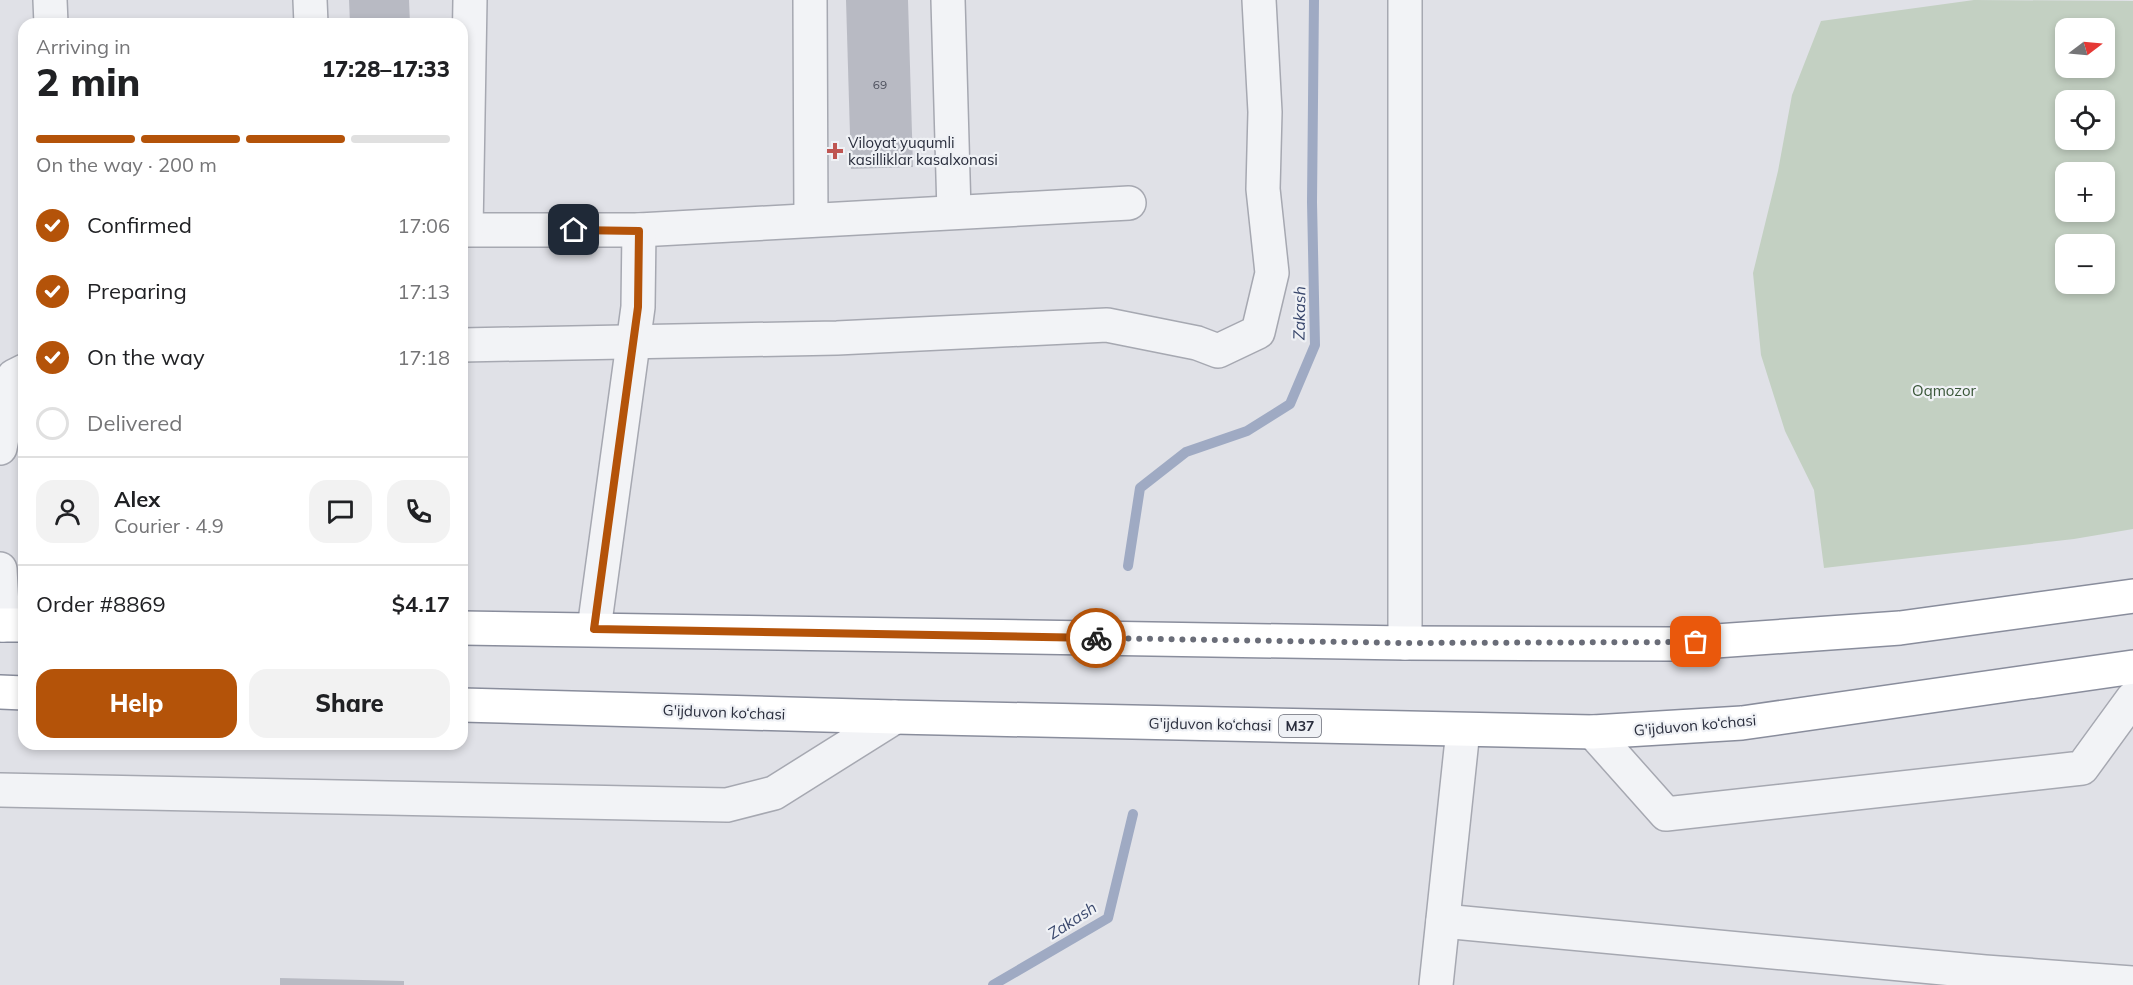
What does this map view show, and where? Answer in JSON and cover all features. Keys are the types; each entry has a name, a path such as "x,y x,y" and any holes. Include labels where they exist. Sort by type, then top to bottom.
{"highway":[{"path":"468,628 1405,643 1697,642 1900,628 2133,596"},
{"name":"G'ijduvon ko‘chasi","path":"468,705 1593,732 1742,723 2133,667"},
{"path":"0,692 18,693"}],"street":[{"path":"50,0 51,18"},
{"path":"310,0 311,18"},
{"path":"468,77 470,0"},
{"path":"810,0 811,220"},
{"path":"948,0 954,212"},
{"path":"468,345 837,338 1107,325 1197,343 1218,351 1258,332 1272,273 1263,189 1265,112 1259,0"},
{"path":"1405,0 1405,643"},
{"path":"468,230 639,231 1129,203"},
{"path":"594,629 638,307 639,231"},
{"path":"0,448 14,376 18,374"},
{"path":"0,569 9,625"},
{"path":"1593,732 1666,814 2082,768 2133,698"},
{"path":"0,790 727,805 774,793 895,717"},
{"path":"1436,985 1462,730"},
{"path":"1443,921 1985,972 2133,982"}],"green space":[{"name":"Oqmozor","path":"1974,0 2133,1 2133,529 2074,539 1824,568 1814,490 1785,431 1761,355 1753,273 1778,171 1792,95 1821,21"}],"building":[{"path":"349,0 409,0 410,18 350,18"},
{"path":"846,0 908,0 913,167 851,169"},
{"path":"280,978 404,981 404,985 280,985"}],"waterway":[{"name":"Zakash","path":"1128,566 1140,488 1186,452 1247,431 1290,404 1315,345 1312,202 1314,0"},
{"name":"Zakash","path":"993,985 1108,918 1133,814"}],"way so far":[{"path":"1096,638 1405,643 1673,644 1696,642"}],"place":[{"name":"Viloyat yuqumli kasilliklar kasalxonasi","path":"835,151"}],"route":[{"path":"574,230 639,231 638,307 594,629 1096,638"}]}
